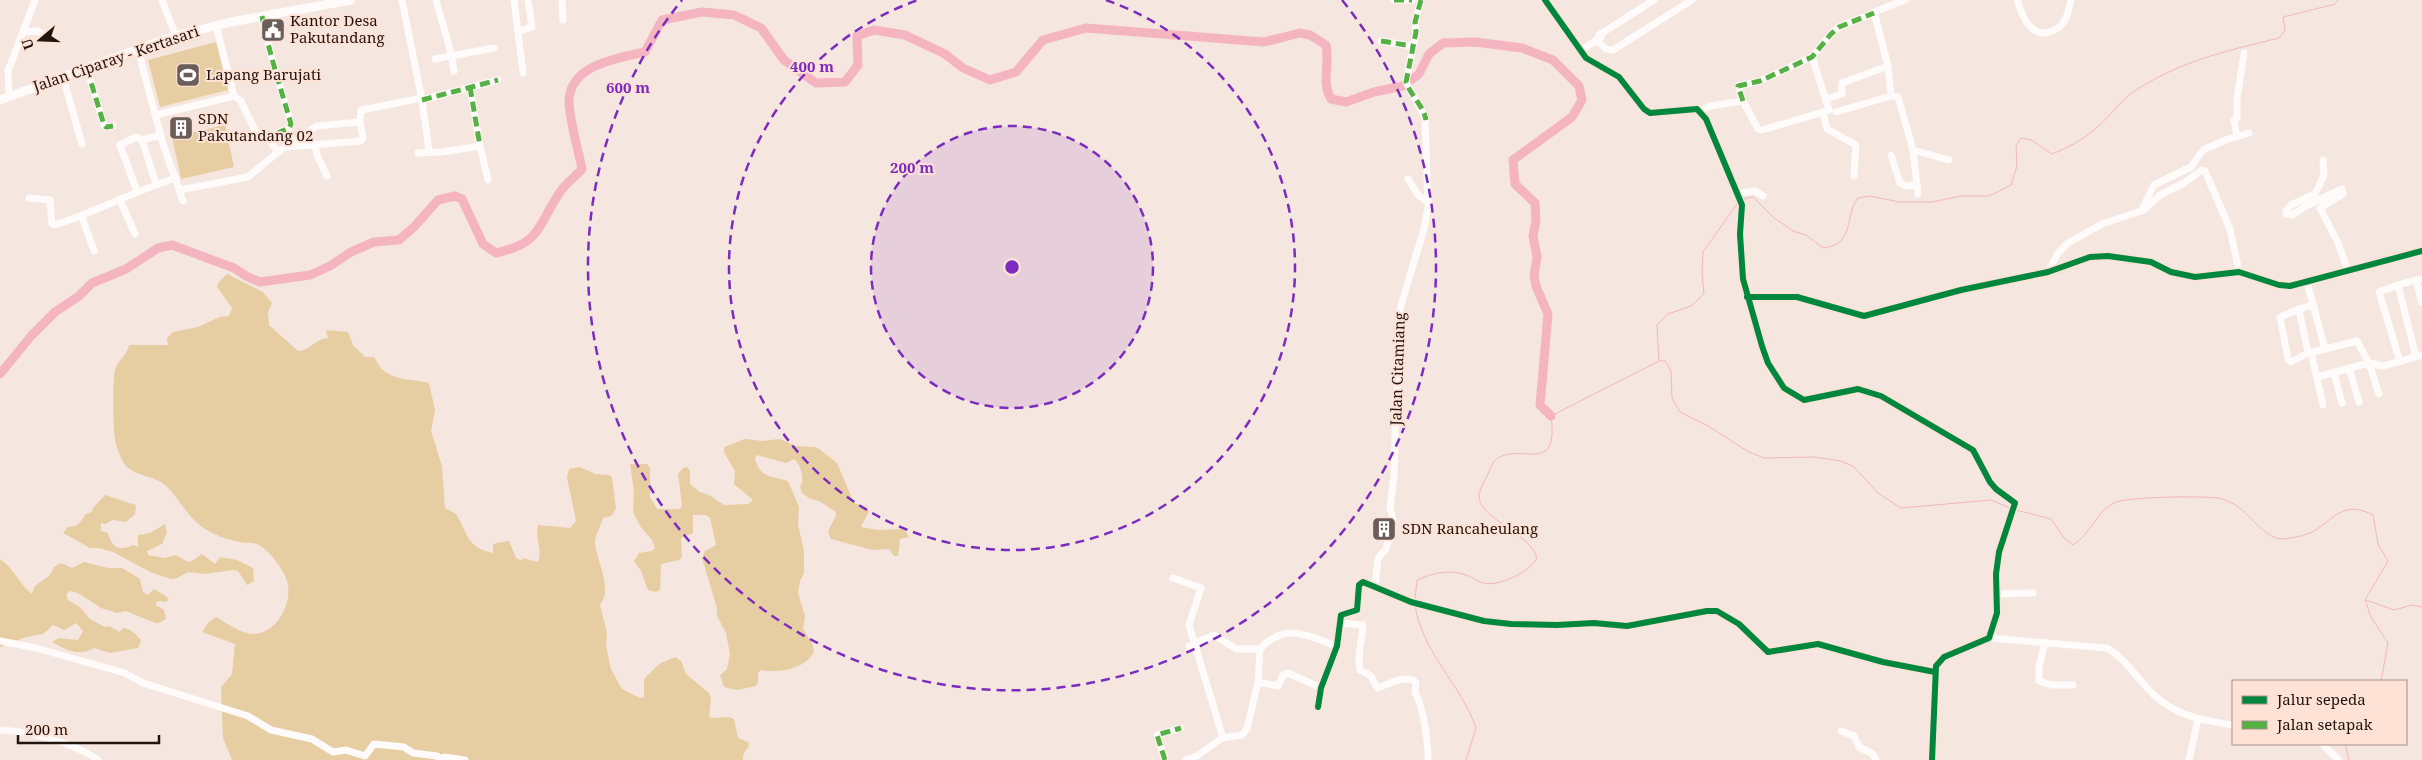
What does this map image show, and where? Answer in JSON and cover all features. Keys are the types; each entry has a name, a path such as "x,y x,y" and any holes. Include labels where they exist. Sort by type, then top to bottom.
{"main road":[{"name":"Jalan Ciparay - Kertasari","path":"4,98 176,36 216,25 351,0"}],"street":[{"path":"4,98 8,71 35,0"},
{"path":"162,0 176,36"},
{"path":"402,0 422,99 429,151"},
{"path":"436,0 441,24 452,56 454,71"},
{"path":"514,0 523,73"},
{"path":"519,31 532,27 528,0"},
{"path":"562,0 563,20"},
{"path":"1394,0 1412,0"},
{"path":"1381,41 1412,46 1416,32 1415,22 1421,0"},
{"path":"1545,0 1580,52 1591,62 1619,77 1644,109 1650,113 1689,108 1701,111 1710,106 1742,101"},
{"path":"1580,52 1597,41 1601,37 1599,35 1654,0"},
{"path":"1597,41 1606,49 1613,50 1692,0"},
{"path":"1812,57 1829,110 1760,130 1742,101 1738,86 1760,81 1812,57 1826,39 1839,27 1905,0"},
{"path":"2017,0 2025,19 2036,32 2043,33 2053,31 2062,25 2071,0"},
{"path":"1874,13 1888,66 1892,96"},
{"path":"262,16 291,124 289,128 266,138"},
{"path":"216,25 234,96 241,101 257,135 266,138 281,150 316,144 361,141 363,138 359,111 363,109 422,99 498,80"},
{"path":"23,32 38,31 42,34"},
{"name":"Jalan Citamiang","path":"1375,586 1378,558 1386,548 1393,520 1390,507 1394,476 1396,402 1401,344 1399,309 1424,229 1428,202 1426,120 1418,101 1407,85 1412,46"},
{"path":"435,59 494,48"},
{"path":"138,50 161,135 183,202"},
{"path":"2237,136 2234,120 2237,118 2237,99 2244,53"},
{"path":"1826,98 1842,94 1842,83 1888,66"},
{"path":"87,69 104,125 106,127 113,126"},
{"path":"63,77 82,144"},
{"path":"470,87 488,180"},
{"path":"156,115 234,96"},
{"path":"1836,112 1892,96 1898,97 1913,150 1918,194"},
{"path":"1701,111 1706,119 1732,186 1742,205 1740,234 1743,279 1747,298 1768,363 1775,376 1789,392 1804,400 1858,388 1881,396 1973,450 1996,490 2013,500 2014,510 1999,552 1996,574 1997,613 1989,638"},
{"path":"1823,112 1827,130 1856,146 1854,176"},
{"path":"180,190 248,177 281,150 317,126 360,122"},
{"path":"2140,212 2155,184 2191,167 2203,150 2249,133"},
{"path":"136,191 120,145 136,137 142,140 161,135"},
{"path":"142,140 156,184"},
{"path":"316,144 317,155 327,176"},
{"path":"418,153 429,151 442,152 480,146"},
{"path":"1913,150 1950,160"},
{"path":"1891,156 1900,182 1907,186 1917,185"},
{"path":"2324,160 2324,175 2316,194 2291,205 2286,214 2292,215 2306,206 2342,189 2343,194 2320,208 2338,243 2348,271"},
{"path":"2048,272 2058,253 2068,243 2102,224 2140,212 2160,195 2203,170 2230,229 2239,272"},
{"path":"29,198 50,200 52,224 55,226 82,217 136,191 176,178"},
{"path":"1408,179 1418,195 1428,202"},
{"path":"1738,195 1755,191 1763,196"},
{"path":"120,200 135,234"},
{"path":"82,217 94,252"},
{"path":"1747,298 1797,297 1864,316 1961,290 2048,272 2090,257 2108,256 2151,262 2171,272 2195,277 2239,272 2279,285 2295,285 2422,252"},
{"path":"2400,362 2379,292 2419,279 2422,303"},
{"path":"2307,282 2325,349"},
{"path":"2318,377 2369,363 2379,366 2419,356 2398,285"},
{"path":"2314,304 2280,316 2289,361 2296,361 2309,352 2357,341 2369,363 2379,394"},
{"path":"2299,309 2309,352 2318,377 2323,405"},
{"path":"2349,368 2359,402"},
{"path":"2334,373 2342,403"},
{"path":"1173,578 1201,588 1189,622 1191,645 1223,738"},
{"path":"1318,707 1321,688 1337,646 1342,613 1353,613 1357,610 1360,583 1375,586 1410,602 1484,621 1511,624 1557,625 1594,623 1627,626 1712,610 1732,619 1768,652 1818,644 1883,662 1935,672"},
{"path":"1998,594 2033,593"},
{"path":"1340,623 1363,625 1362,642 1358,657 1360,670 1371,676 1377,688 1401,678 1413,680 1416,683 1415,693 1425,732 1428,760"},
{"path":"1191,645 1214,635 1236,649 1260,649 1276,636 1291,632 1308,634 1337,646"},
{"path":"1932,760 1935,672 1939,662 1944,657 1989,638 2107,648 2118,655 2155,696 2174,709 2198,719 2232,725"},
{"path":"0,641 36,648 125,673 143,683 248,716 271,730 312,739 333,752 346,750 365,756 374,744 404,747 413,752 437,756 439,759 444,757 465,760"},
{"path":"2045,642 2039,681 2051,685 2073,685"},
{"path":"1186,760 1197,756 1223,738 1242,735 1247,729 1258,682 1260,649"},
{"path":"1258,682 1278,686 1283,675 1288,672 1321,688"},
{"path":"2189,760 2198,719"},
{"path":"1165,760 1157,734 1181,728"},
{"path":"0,730 65,742 87,752 98,760"},
{"path":"1841,731 1854,736 1859,747 1872,754 1876,760"},
{"path":"2323,745 2339,760"}],"shaded area":[{"name":"Lapang Barujati","path":"216,42 228,90 160,107 148,60"},
{"path":"225,125 234,167 181,179 172,137"},
{"path":"227,274 263,292 272,303 268,312 269,325 298,351 328,338 326,330 348,332 353,345 365,357 374,357 380,367 388,374 399,378 429,383 435,410 431,431 442,466 445,508 456,514 469,539 478,547 493,553 493,545 509,541 516,558 523,561 522,558 538,562 540,553 537,534 538,525 570,528 576,521 567,477 569,469 579,467 596,474 612,477 616,509 611,516 603,518 595,541 605,582 604,598 600,605 607,633 606,646 611,669 622,689 640,698 644,697 644,679 659,664 675,657 681,661 686,674 709,693 711,698 709,717 728,717 734,719 738,738 748,742 749,746 743,755 743,760 232,760 223,738 221,687 232,674 235,644 202,632 209,622 216,617 249,634 263,632 271,628 278,621 287,604 288,585 280,567 267,551 259,545 225,538 206,530 191,517 172,492 161,482 134,472 125,465 115,442 113,402 116,367 129,345 168,345 167,338 173,332 198,327 220,317 229,316 232,308 217,287 218,283"},
{"path":"745,439 762,441 780,439 796,446 819,449 837,463 854,503 866,507 869,511 861,527 878,530 904,529 909,537 900,539 898,556 894,556 889,549 873,550 831,539 828,531 836,516 836,512 802,493 800,487 802,480 801,472 799,465 794,459 786,463 757,455 755,458 757,465 763,473 788,481 799,507 798,524 804,551 804,573 800,581 798,593 805,616 803,629 812,643 814,652 804,663 790,669 776,671 761,670 758,673 756,686 737,690 724,687 720,675 727,669 730,654 726,633 717,616 717,608 702,558 705,551 716,545 710,518 706,515 693,515 693,533 681,538 682,557 679,560 661,564 660,590 656,592 648,590 641,571 634,561 639,553 652,551 655,548 652,540 640,526 633,512 634,491 630,464 647,464 650,468 650,497 657,509 680,509 682,505 678,474 683,468 687,467 690,471 690,484 700,492 709,495 724,505 748,504 753,500 734,484 735,471 724,452 724,447"},
{"path":"105,495 136,505 135,514 126,522 113,520 105,524 101,523 101,531 108,533 111,542 116,547 124,548 133,545 138,547 138,535 150,533 165,524 167,532 162,544 147,551 148,555 164,558 176,555 188,562 202,554 215,564 220,557 237,560 253,568 254,581 247,585 238,571 233,570 205,574 188,572 175,579 171,579 152,573 113,552 99,548 90,548 63,533 68,527 77,525 86,514 92,512 93,508"},
{"path":"0,559 32,594 35,586 50,575 54,567 61,563 72,568 84,562 108,568 122,568 140,579 143,592 148,595 154,589 166,596 169,600 165,602 157,601 156,605 164,610 166,619 155,623 126,611 117,613 101,608 78,593 70,591 66,594 68,600 80,607 90,619 120,632 123,628 133,632 141,640 138,648 110,653 94,648 78,652 67,650 52,642 59,638 78,640 83,631 76,623 64,630 53,625 43,634 26,637 0,647"}],"waterway":[{"path":"1742,199 1753,197 1773,217 1793,231 1806,235 1823,248 1833,246 1845,235 1851,213 1858,198 1870,196 1899,202 1932,202 1961,196 1989,196 2011,185 2017,166 2016,146 2021,138 2031,140 2052,154 2058,152 2090,133 2128,96 2151,81 2204,58 2279,38 2285,30 2283,17 2335,4 2338,0"},
{"path":"0,374 32,335 55,312 79,296 92,283 126,269 158,248 172,245 234,268 260,282 310,275 330,266 351,252 374,242 399,240 414,227 438,200 455,196 462,199 483,244 496,253 523,243 538,230 563,188 582,169 569,106 572,88 578,79 597,65 645,52 662,20 702,12 734,15 761,28 784,60 816,83 845,82 858,65 857,36 874,30 905,35 945,54 963,68 990,80 1016,72 1043,40 1086,28 1264,42 1300,33 1310,35 1326,45 1328,93 1331,99 1346,102 1374,92 1403,86 1419,74 1429,54 1443,43 1475,42 1522,48 1553,60 1579,86 1582,100 1572,117 1513,160 1515,184 1535,203 1536,221 1533,236 1537,257 1534,275 1536,286 1548,314 1540,405 1551,416"},
{"path":"1415,600 1417,580 1429,575 1460,573 1490,584 1505,581 1521,573 1533,563 1537,558 1525,541 1495,519 1481,504 1479,495 1492,465 1498,458 1507,454 1536,454 1544,452 1549,446 1552,434 1551,416 1659,361 1657,325 1668,314 1691,306 1704,294 1703,252 1737,204"},
{"path":"1660,361 1665,361 1671,371 1672,398 1680,412 1708,426 1749,452 1764,458 1814,457 1841,461 1854,467 1878,493 1901,508 1991,500 2010,508"},
{"path":"2016,510 2051,519 2064,538 2073,545 2085,535 2109,506 2124,500 2186,497 2223,499 2240,508 2271,535 2282,539 2311,533 2338,514 2350,509 2357,509 2373,515 2378,544 2388,561 2365,600 2371,617 2388,643 2381,680"},
{"path":"2366,600 2394,610 2412,605 2422,607"},
{"path":"1415,606 1419,623 1426,639 1461,697 1476,728 1466,760"},
{"path":"2345,745 2349,760"}],"marked path":[{"path":"1394,0 1412,0"},
{"path":"1421,0 1415,22 1416,32 1406,82 1426,120"},
{"path":"1743,101 1738,86 1760,81 1812,57 1839,27 1874,13"},
{"path":"262,16 291,124 289,128 266,138"},
{"path":"1381,41 1412,46"},
{"path":"87,69 104,125 106,127 113,126"},
{"path":"422,100 498,80"},
{"path":"470,87 480,146"},
{"path":"1165,760 1157,735 1181,728"}],"cycle path":[{"path":"1545,0 1586,58 1619,77 1644,109 1650,113 1697,109 1706,119 1742,205 1740,234 1743,279 1768,363 1784,388 1804,400 1858,389 1881,396 1973,450 1990,482 1996,489 2015,503 1999,552 1996,574 1997,613 1989,638 1944,657 1936,666 1932,760"},
{"path":"1747,297 1797,297 1864,316 1961,290 2048,272 2090,257 2108,256 2151,262 2171,272 2195,277 2239,272 2279,285 2290,286 2422,251"},
{"path":"1318,707 1321,688 1337,646 1341,615 1357,610 1359,585 1363,582 1411,602 1484,621 1511,624 1557,625 1594,623 1627,626 1707,611 1717,611 1739,624 1768,652 1818,644 1883,662 1935,672"}],"place":[{"name":"Kantor Desa Pakutandang","path":"273,30"},
{"name":"Lapang Barujati","path":"188,75"},
{"name":"SDN Pakutandang 02","path":"181,128"},
{"name":"SDN Rancaheulang","path":"1384,529"}]}
